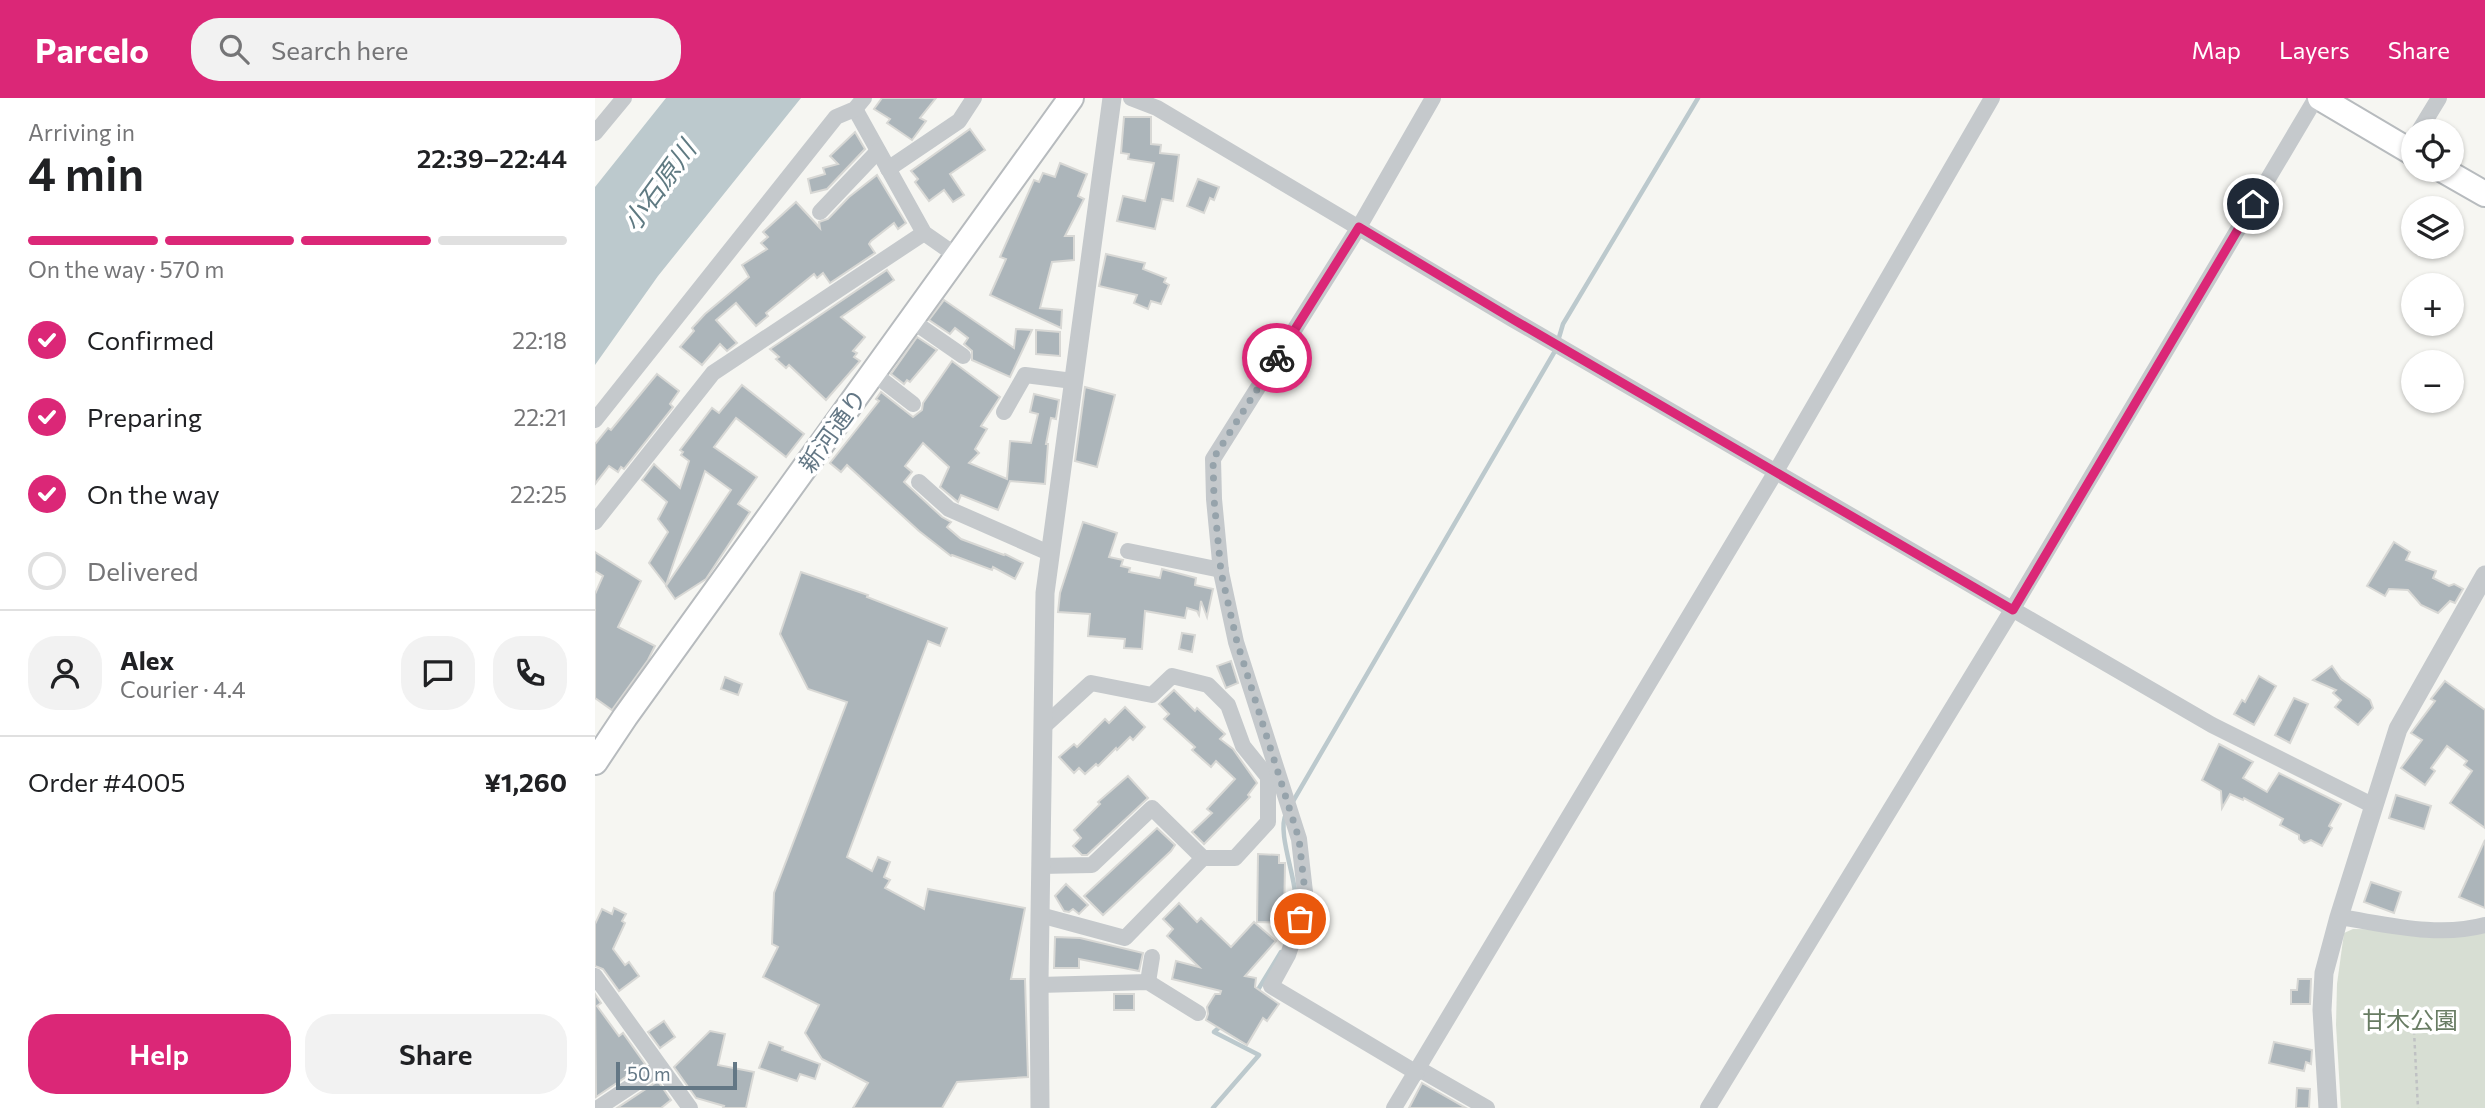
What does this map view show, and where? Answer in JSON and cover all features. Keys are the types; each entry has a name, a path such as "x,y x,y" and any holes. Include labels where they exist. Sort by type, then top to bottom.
{"highway":[{"name":"新河通り","path":"595,762 1071,98"},
{"path":"2318,98 2401,138"},
{"path":"2464,182 2485,194"}],"street":[{"path":"595,133 624,98"},
{"path":"888,169 959,121 974,98"},
{"path":"1040,1108 1039,985 1045,593 1112,98"},
{"path":"1131,98 1157,108 1775,473 2213,725 2374,806"},
{"path":"1433,98 1359,227 1213,459 1214,499 1221,570 1237,642 1299,839 1306,901 1288,955 1271,986 1487,1108"},
{"path":"1394,1108 1775,473 1993,98"},
{"path":"1708,1108 2013,610 2318,98"},
{"path":"2428,119 2439,98"},
{"path":"595,420 837,117 859,103 879,152 924,233 957,256"},
{"path":"820,212 879,152"},
{"path":"595,522 713,373 924,233"},
{"path":"911,320 963,356"},
{"path":"873,373 913,404"},
{"path":"1004,412 1025,375 1073,381"},
{"path":"919,482 949,509 1049,553"},
{"path":"1128,551 1221,570"},
{"path":"2328,1108 2323,985 2339,916 2398,729 2485,575"},
{"path":"1041,866 1092,865 1152,808 1203,858 1235,858 1268,822 1268,777 1243,746 1229,705 1208,685 1172,676 1152,695 1091,683 1042,727"},
{"path":"1040,915 1125,938 1203,858"},
{"path":"2339,916 2419,929 2474,929 2485,925"},
{"path":"1148,982 1152,957"},
{"path":"595,976 690,1108"},
{"path":"1039,985 1148,982 1198,1013"},
{"path":"598,1108 660,1067"}],"path":[{"path":"2414,1031 2418,1108"}],"green space":[{"name":"甘木公園","path":"2353,929 2485,931 2485,1108 2341,1108 2336,1025 2337,984 2344,933"}],"water":[{"name":"小石原川","path":"666,98 801,98 658,276 595,365 595,187"}],"building":[{"path":"882,98 936,98 920,118 926,121 912,140 887,123 890,119 874,109"},
{"path":"1124,117 1151,117 1151,144 1161,145 1160,153 1179,155 1173,201 1162,199 1155,229 1117,221 1123,196 1145,201 1154,163 1128,159 1129,154 1121,153"},
{"path":"970,129 985,150 950,174 964,195 953,202 944,190 929,201 915,182 918,179 911,171"},
{"path":"855,132 865,149 827,189 811,193 808,179 825,174 823,168 838,164 830,156"},
{"path":"1060,163 1087,174 1078,196 1084,199 1065,236 1074,236 1074,260 1052,262 1040,308 1062,310 1061,328 990,295 1006,259 1000,257 1034,180 1039,182 1043,173 1055,177"},
{"path":"877,175 906,223 898,229 894,223 871,241 869,244 875,253 830,283 823,273 817,278 814,274 766,313 768,316 756,326 736,303 716,320 737,343 727,351 720,344 702,365 680,347 705,314 749,277 742,265 767,249 761,243 768,237 763,232 796,202 820,228 819,222 828,219 849,197"},
{"path":"1198,179 1219,187 1214,200 1210,198 1204,213 1187,206"},
{"path":"1106,254 1145,263 1143,269 1166,278 1164,282 1169,285 1161,304 1151,301 1148,309 1134,303 1137,295 1099,286"},
{"path":"887,270 894,280 841,317 865,337 853,351 857,353 854,357 860,361 826,400 789,365 786,368 776,359 779,357 770,349"},
{"path":"944,300 1014,348 1016,329 1032,330 1010,377 972,360 972,351 964,344 968,338 955,328 950,334 929,320"},
{"path":"1036,330 1060,332 1060,356 1036,354"},
{"path":"917,337 937,350 910,382 907,380 904,384 891,374"},
{"path":"952,361 1000,397 981,426 987,429 975,449 979,453 969,463 1007,479 1010,441 1031,443 1038,414 1030,412 1034,394 1059,400 1056,419 1051,418 1046,444 1045,484 1010,481 998,510 961,495 958,502 940,487 949,467 923,443 905,466 912,472 904,482 951,522 947,527 961,539 1023,563 1015,579 993,567 992,570 951,556 919,531 847,465 841,472 830,463 879,401 876,399 881,392 913,417 922,410 923,403"},
{"path":"657,374 679,391 670,404 673,407 624,469 621,467 618,472 609,466 595,484 595,444 608,428 611,430"},
{"path":"742,385 804,434 786,457 736,418 714,447 757,477 738,504 750,512 706,579 675,599 666,586 731,490 705,471 666,585 649,563 668,532 658,519 667,502 642,480 654,464 680,488 689,461 681,455 683,452 680,450 712,408 719,413"},
{"path":"1085,387 1115,395 1097,467 1075,461"},
{"path":"1083,522 1117,533 1109,557 1123,560 1121,566 1130,568 1129,572 1160,578 1162,569 1196,578 1195,585 1213,589 1207,617 1201,601 1199,615 1197,611 1187,608 1185,618 1145,611 1142,649 1124,648 1125,639 1088,636 1090,614 1058,612 1060,593"},
{"path":"2394,542 2410,552 2406,560 2436,571 2433,578 2463,589 2455,603 2450,601 2438,613 2421,605 2408,590 2389,589 2385,596 2367,586"},
{"path":"595,552 641,581 618,627 655,646 612,710 595,698 595,594 603,576 595,571"},
{"path":"801,572 868,595 867,597 947,628 940,646 928,641 847,857 872,871 878,857 890,862 884,877 890,880 885,888 924,909 928,889 1025,908 1011,979 1025,979 1028,1077 957,1082 942,1108 853,1108 868,1083 822,1059 805,1033 819,1005 763,977 778,947 772,944 774,893 847,702 808,689 780,634"},
{"path":"1182,633 1195,635 1192,652 1179,649"},
{"path":"1231,661 1238,683 1226,688 1217,666"},
{"path":"2332,666 2341,679 2370,700 2373,708 2358,725 2335,707 2341,700 2333,693 2336,690 2313,680"},
{"path":"2259,676 2276,686 2254,725 2234,714 2242,700 2245,702"},
{"path":"725,677 742,684 738,695 721,689"},
{"path":"2445,681 2485,710 2485,828 2450,803 2472,771 2464,765 2467,761 2447,746 2431,768 2435,771 2425,785 2401,768 2422,740 2411,733 2435,701 2431,699"},
{"path":"1174,690 1195,711 1197,708 1225,734 1220,739 1233,749 1257,783 1248,795 1250,797 1204,844 1192,832 1212,813 1207,809 1235,779 1216,761 1211,767 1192,750 1195,747 1164,719 1169,714 1159,704"},
{"path":"2294,698 2308,704 2290,743 2275,735"},
{"path":"1125,707 1145,727 1133,740 1130,737 1117,750 1116,748 1098,766 1096,764 1085,774 1079,768 1074,773 1059,757 1074,744 1077,747 1105,719 1109,723"},
{"path":"2219,744 2253,762 2243,778 2267,792 2279,773 2341,804 2322,846 2311,840 2304,843 2299,839 2299,835 2280,825 2283,819 2244,798 2243,800 2230,794 2222,808 2221,791 2202,780"},
{"path":"1128,776 1148,798 1087,855 1082,855 1073,846 1081,838 1074,830 1100,804 1098,802"},
{"path":"2396,795 2431,806 2424,829 2389,818"},
{"path":"1157,828 1175,845 1103,915 1084,896"},
{"path":"2485,840 2485,908 2459,897"},
{"path":"1258,854 1279,855 1279,863 1285,863 1284,923 1257,922"},
{"path":"2371,882 2401,892 2394,913 2364,902"},
{"path":"1066,884 1088,905 1079,914 1073,909 1064,911 1055,896"},
{"path":"1179,903 1197,922 1201,918 1231,947 1254,922 1276,941 1245,976 1256,978 1255,987 1279,1004 1267,1021 1263,1018 1247,1045 1206,1020 1207,1007 1215,994 1220,994 1221,991 1172,979 1176,961 1199,967 1167,936 1173,929 1163,919"},
{"path":"614,908 626,914 622,921 625,923 613,949 625,965 629,962 639,976 619,991 603,969 595,966 595,924 602,909 612,914"},
{"path":"1055,937 1080,938 1143,953 1139,971 1079,959 1079,968 1054,968"},
{"path":"2298,979 2311,979 2310,1004 2291,1004 2291,990 2297,990"},
{"path":"595,994 601,1003 597,1006 619,1036 623,1033 645,1064 596,1097"},
{"path":"1114,994 1134,994 1134,1010 1114,1010"},
{"path":"664,1021 675,1037 660,1048 648,1032"},
{"path":"710,1031 725,1034 718,1065 754,1072 746,1108 723,1108 724,1106 696,1098 674,1067"},
{"path":"769,1042 783,1047 782,1050 820,1064 815,1079 800,1074 797,1081 759,1068"},
{"path":"2274,1042 2312,1050 2311,1064 2306,1062 2304,1071 2269,1063"},
{"path":"658,1081 671,1100 661,1108 617,1108"},
{"path":"1422,1083 1466,1108 1409,1108"},
{"path":"2297,1088 2310,1089 2309,1108 2296,1108"}],"waterway":[{"path":"1292,803 1555,351 1563,324 1698,98"},
{"path":"1286,814 1284,833 1296,908"},
{"path":"1256,993 1281,952"},
{"path":"1213,1108 1259,1055 1214,1032 1222,1025"}],"way so far":[{"path":"1277,358 1213,459 1214,499 1221,572 1237,642 1299,839 1306,901 1300,919"}],"route":[{"path":"1277,358 1359,227 2013,610 2253,204"}]}
